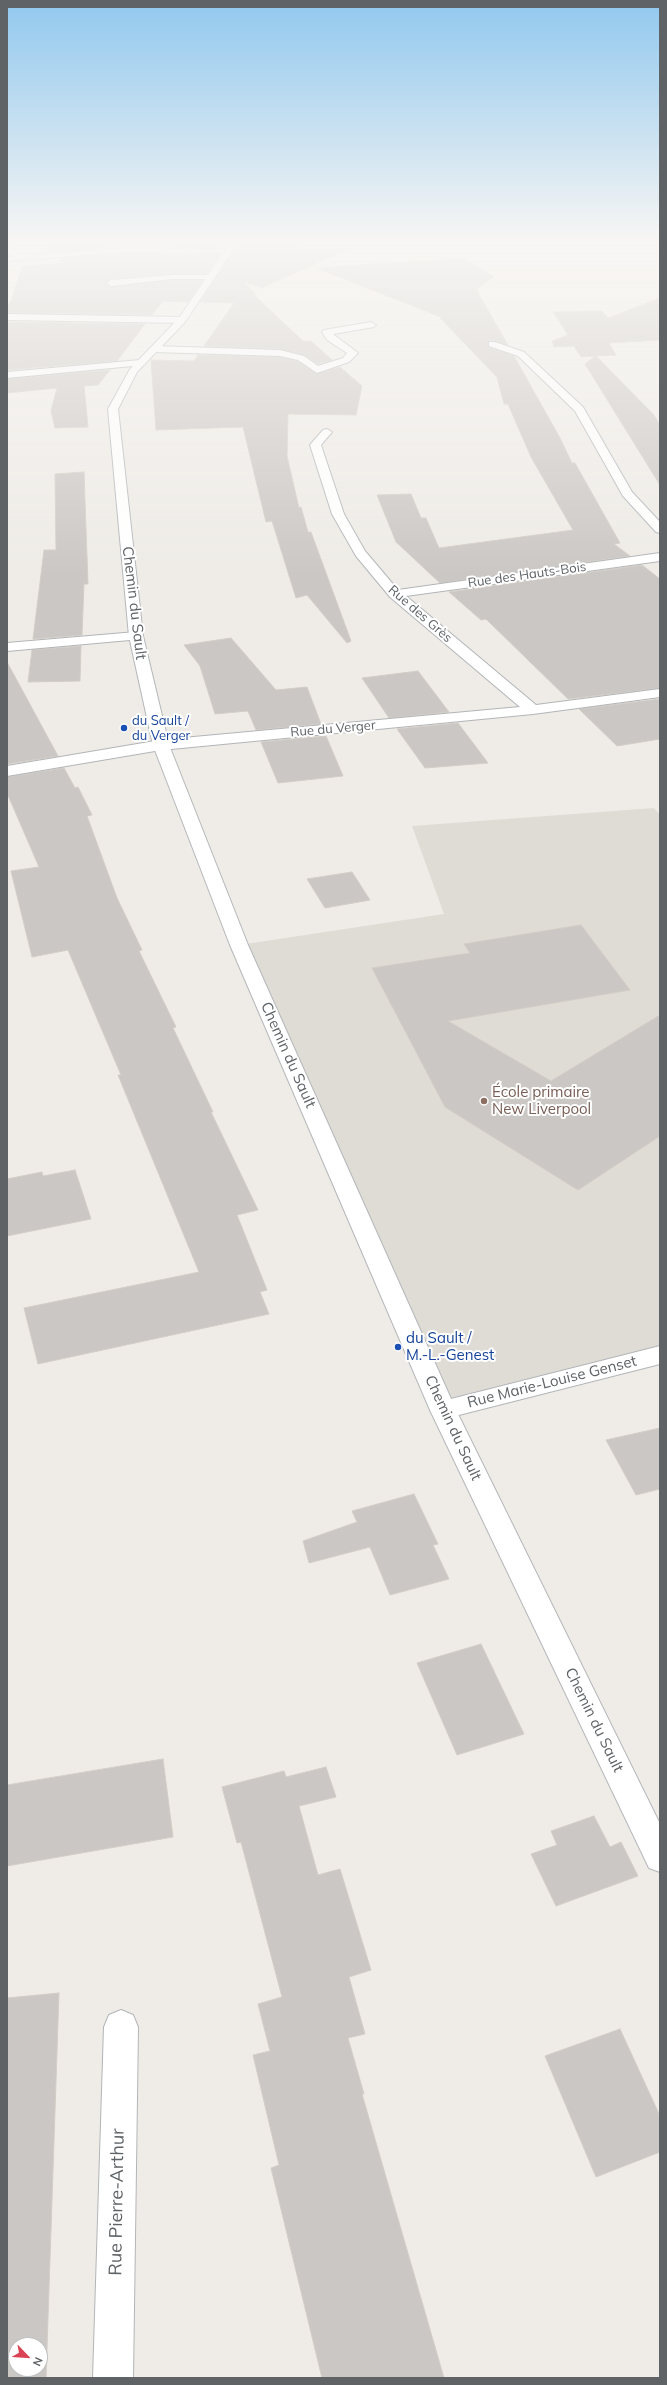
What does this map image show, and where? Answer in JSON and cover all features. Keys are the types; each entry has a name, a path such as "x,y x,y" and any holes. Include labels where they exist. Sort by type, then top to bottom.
{"street":[{"name":"Chemin du Sault","path":"151,352 133,371 113,409 136,636 161,745 239,945 443,1410 660,1857"},
{"path":"7,375 147,356 202,352"},
{"path":"270,352 301,358 317,370 346,360 353,353 352,352"},
{"path":"516,352 521,354 574,404 627,494 660,529"},
{"name":"Rue des Grès","path":"327,432 315,445 338,514 360,553 395,594 533,710"},
{"name":"Rue des Hauts-Bois","path":"395,594 660,557"},
{"path":"7,647 136,636"},
{"name":"Rue du Verger","path":"7,771 161,745 533,710 660,693"},
{"name":"Rue Marie-Louise Genset","path":"443,1410 660,1354"},
{"name":"Rue Pierre-Arthur","path":"113,2378 120,2027"}],"shaded area":[{"name":"École primaire New Liverpool","path":"654,808 660,815 660,1355 443,1410 239,945 444,914 412,826"}],"building":[{"path":"7,352 124,352 117,361 7,370"},
{"path":"293,352 323,352 332,360 318,364 304,355"},
{"path":"473,352 503,352 514,356 560,438 572,463 575,463 620,543 614,544 630,556 440,583 396,542 377,495 411,494 421,518 426,518 439,548 573,530 531,457 508,404 504,404 497,377"},
{"path":"578,352 614,352 616,355 596,356 654,415 660,425 660,485 585,364 595,356 581,357"},
{"path":"198,355 280,357 297,361 317,374 340,367 362,386 356,415 288,414 287,456 299,508 301,507 308,532 311,532 351,641 347,643 307,595 296,598 272,521 266,522 243,427 156,430 151,360 194,361"},
{"path":"110,370 98,385 84,386 88,427 55,428 51,411 57,388 7,393 7,379"},
{"path":"84,472 88,584 84,584 82,635 33,639 44,550 56,550 55,474"},
{"path":"642,565 660,579 660,688 568,699 486,619 481,620 449,592"},
{"path":"231,638 276,690 307,687 321,724 256,730 248,711 215,714 200,666 184,645"},
{"path":"81,646 80,681 28,682 32,650"},
{"path":"7,662 58,756 7,764"},
{"path":"418,671 449,712 389,718 362,678"},
{"path":"660,699 660,739 617,746 579,709"},
{"path":"458,723 488,763 425,768 397,729"},
{"path":"326,736 343,776 278,783 261,742"},
{"path":"64,768 75,788 78,787 92,815 87,816 117,898 142,950 139,951 176,1027 173,1028 258,1210 237,1215 267,1290 260,1292 269,1314 38,1364 24,1308 199,1272 118,1075 121,1075 68,950 32,957 11,871 39,867 7,793 7,777"},
{"path":"352,872 370,900 325,908 307,879"},
{"path":"581,925 630,990 448,1021 551,1081 660,1015 660,1136 578,1190 445,1107 372,968 470,953 464,944"},
{"path":"75,1170 91,1219 7,1236 7,1179 42,1172 43,1176"},
{"path":"660,1428 660,1489 636,1495 606,1440"},
{"path":"414,1494 438,1544 433,1545 449,1579 390,1595 370,1547 309,1563 303,1541 357,1522 352,1511"},
{"path":"481,1644 524,1734 457,1755 417,1663"},
{"path":"163,1759 173,1837 7,1866 7,1785"},
{"path":"326,1767 336,1797 299,1806 318,1875 340,1869 371,1970 349,1977 365,2034 348,2038 364,2094 362,2094 444,2378 322,2378 271,2168 279,2165 253,2055 270,2051 258,2004 282,1997 241,1842 237,1843 222,1787 284,1771 286,1777"},
{"path":"594,1816 610,1847 621,1842 638,1876 556,1906 531,1854 557,1845 551,1831"},
{"path":"59,1993 47,2337 8,2337 8,2377 46,2378 7,2378 7,1998"},
{"path":"620,2029 660,2116 660,2152 596,2177 545,2056"}],"place":[{"name":"du Sault / du Verger","path":"124,728"},
{"name":"École primaire New Liverpool","path":"484,1101"},
{"name":"du Sault / M.-L.-Genest","path":"398,1347"}]}
